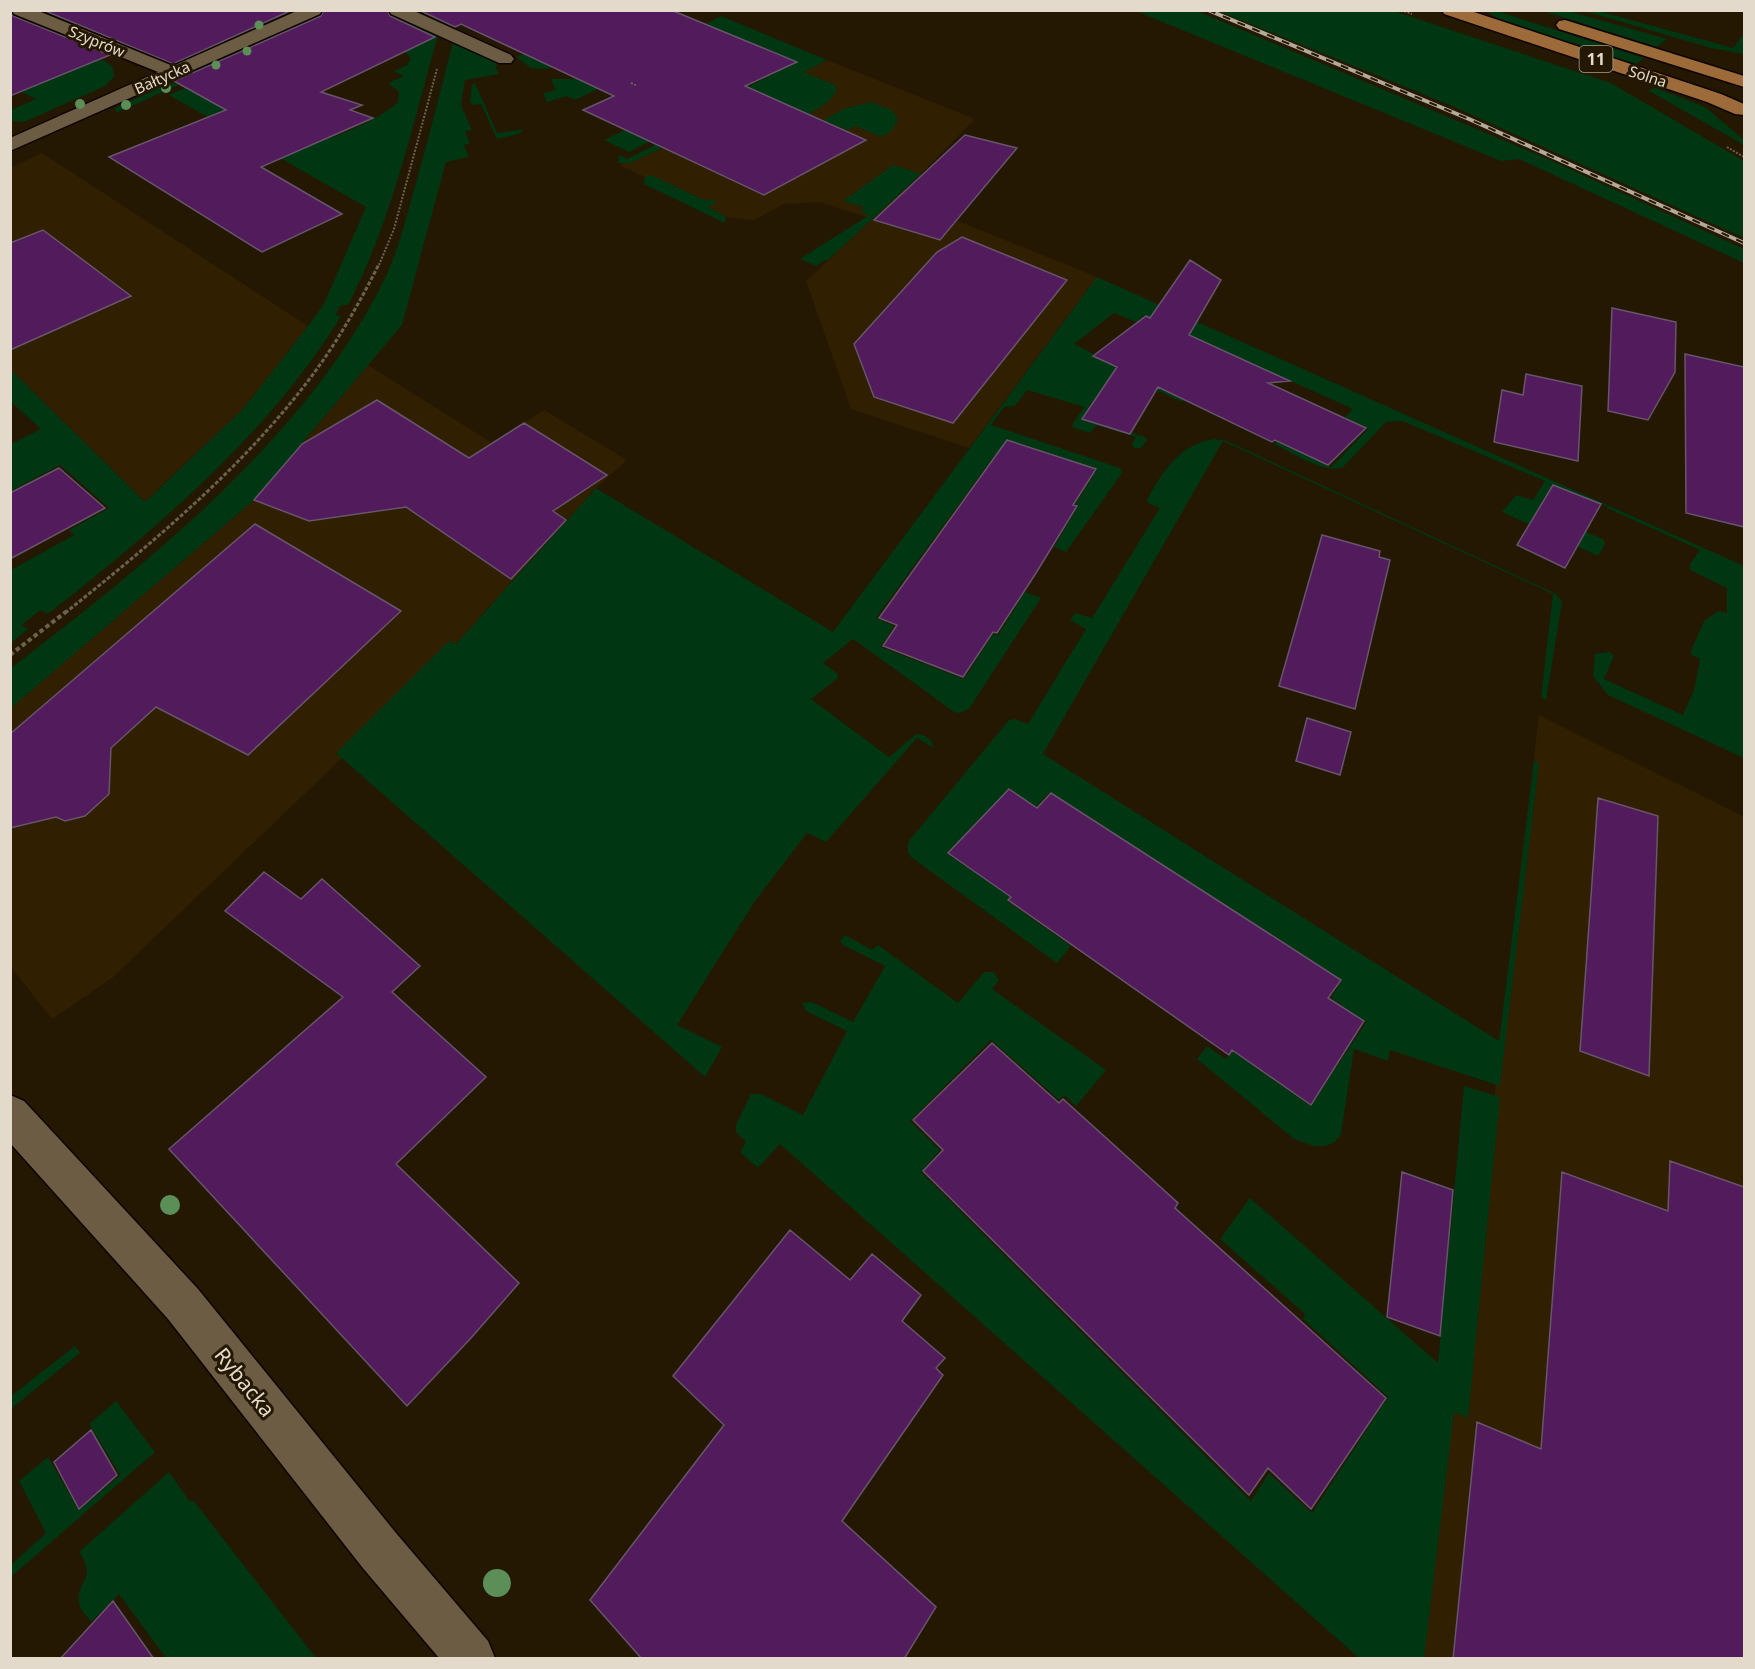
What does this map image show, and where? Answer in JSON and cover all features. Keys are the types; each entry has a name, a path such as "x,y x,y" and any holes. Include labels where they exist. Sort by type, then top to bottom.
{"main road":[{"name":"Solna","path":"1450,10 1471,14 1744,109"},
{"name":"Solna","path":"1553,21 1744,82"}],"street":[{"name":"Szyprów","path":"20,10 173,72"},
{"name":"Bałtycka","path":"10,146 314,10"},
{"path":"397,10 505,59"},
{"name":"Rybacka","path":"10,1114 183,1304 379,1550 471,1659"}],"path":[{"path":"10,655 154,541 223,476 269,427 344,331 384,255 447,32"},
{"path":"631,83 637,86"}],"shaded area":[{"path":"827,60 975,119 898,197 1097,277 969,448 851,409 806,281 872,219 820,202 784,204 754,220 726,217 620,165"},
{"path":"42,153 308,326 243,409 145,502 11,370 10,168"},
{"path":"368,365 492,443 544,410 627,460 596,488 456,644 342,758 112,978 52,1019 11,967 10,708 254,500"},
{"path":"1539,715 1744,817 1744,1658 1361,1658 1425,1457 1494,1097"}],"green space":[{"path":"383,11 438,35 389,207 348,305 341,305 335,315 341,316 313,359 281,400 208,477 129,549 48,614 41,610 21,625 28,629 11,643 11,570 74,535 69,530 109,508 60,465 11,491 11,444 41,429 11,402 11,370 145,502 243,409 308,326 324,304 366,207 169,95 193,84 197,94 300,150 365,123 398,102 399,92 388,83 404,76 394,71 407,65 411,58 404,51"},
{"path":"1136,11 1197,11 1548,159 1744,249 1744,263 1519,159 1501,161"},
{"path":"1218,11 1394,11 1611,83 1744,161 1744,238 1452,106"},
{"path":"1486,11 1497,11 1644,58 1636,64 1499,19"},
{"path":"1543,11 1568,11 1667,39 1657,47"},
{"path":"1584,11 1599,11 1733,48 1744,36 1744,54 1711,48"},
{"path":"721,16 827,60 804,72 835,85 837,90 834,95 824,105 807,115 666,146 630,163 618,163 619,155 627,159 724,110 715,103 797,62 740,38 713,51 540,69 531,68 516,57 576,35 642,57"},
{"path":"10,23 103,60 113,67 114,77 105,86 24,122 11,121 11,110 36,99 21,92 80,67 11,37"},
{"path":"453,42 486,55 498,65 495,66 499,74 465,80 461,105 472,130 465,131 470,144 464,145 469,157 446,162 402,325 254,500 11,708 11,668 116,585 220,493 269,443 314,391 353,336 385,278 399,243"},
{"path":"586,73 628,75 575,100 567,96 547,102 543,93 556,90 551,79 573,79"},
{"path":"169,83 181,84 116,113 115,108"},
{"path":"475,83 497,133 525,129 518,134 497,139 481,104 472,105 470,101 472,84"},
{"path":"1654,87 1705,107 1744,140 1744,145 1649,91"},
{"path":"872,102 893,111 898,120 891,131 881,137 856,126 847,130 823,120 846,108"},
{"path":"697,118 629,152 604,140 625,130 644,139"},
{"path":"893,165 921,174 827,261 824,260 817,266 800,259 869,215 861,212 864,207 843,201"},
{"path":"651,175 706,201 711,199 717,202 708,207 726,217 725,223 644,184 645,177"},
{"path":"1097,277 1744,566 1744,758 1608,695 1593,676 1595,654 1610,652 1614,656 1604,679 1683,715 1694,690 1700,659 1692,655 1691,651 1704,621 1718,611 1727,613 1727,588 1690,570 1690,564 1700,550 1607,508 1607,506 1552,485 1536,512 1603,539 1605,544 1598,556 1502,512 1516,495 1533,500 1545,481 1402,421 1386,422 1343,467 1327,468 1308,461 1274,444 1277,441 1331,467 1368,429 1345,417 1353,409 1145,315 1136,322 1114,313 1074,344 1184,400 1182,402 1137,381 1085,418 1145,437 1147,440 1141,448 1134,448 1132,444 1136,437 1097,425 1090,433 1074,428 1072,425 1084,407 1027,390 1015,406 1004,407 991,425 1120,468 1122,473 1066,552 1054,547 1078,506 1075,505 1097,469 1024,445 1011,460 995,455 876,618 894,626 881,647 964,679 993,634 998,635 1025,592 1041,598 969,709 954,712 853,639 823,663 837,673 838,678 811,699 889,757 916,734 928,738 934,748 917,738 826,842 807,833 755,901 677,1025 722,1047 705,1077 336,753 449,641 456,644 596,488 833,632"},
{"path":"1214,439 1227,441 1556,594 1562,602 1546,700 1541,697 1553,594 1223,441 1043,754 1499,1041 1534,761 1539,763 1500,1086 1390,1050 1388,1061 1354,1049 1341,1134 1335,1142 1325,1146 1314,1146 1294,1139 1197,1059 1207,1046 1226,1059 1232,1051 1311,1106 1366,1022 1331,998 1342,980 1050,792 1036,807 1009,789 947,853 1010,897 1007,901 1071,946 1057,963 911,857 908,852 908,842 1009,720 1015,719 1028,724 1086,629 1070,620 1075,613 1092,618 1160,508 1148,503 1147,500 1159,479 1182,453 1202,442"},
{"path":"845,935 872,950 878,945 958,1003 984,972 994,972 999,980 992,989 1106,1070 1076,1106 1064,1095 1059,1100 991,1040 910,1121 940,1150 921,1172 1251,1501 1269,1473 1312,1513 1388,1397 1303,1319 1305,1314 1220,1239 1250,1198 1438,1363 1464,1086 1500,1097 1468,1418 1454,1412 1424,1658 1359,1658 780,1144 758,1168 740,1152 746,1142 736,1132 736,1125 751,1094 761,1094 803,1115 847,1031 806,1011 802,1003 812,1002 853,1022 885,966 843,945 840,941"},
{"path":"75,1346 80,1353 11,1409 11,1396"},
{"path":"116,1401 155,1452 11,1577 11,1565 46,1533 19,1481 48,1457 79,1510 120,1475 89,1424"},
{"path":"169,1472 190,1502 193,1500 316,1658 166,1658 119,1594 91,1622 79,1605 80,1589 87,1574 87,1568 79,1552"}],"building":[{"path":"43,10 292,10 173,64"},
{"path":"324,10 387,10 390,16 435,37 321,92 362,105 350,110 373,118 261,167 342,214 262,252 109,157 226,110 174,81 321,16"},
{"path":"419,10 671,10 797,62 745,86 866,140 764,195 583,110 614,96 461,24 455,27"},
{"path":"10,12 13,16 110,55 10,96"},
{"path":"965,135 1017,148 940,240 874,220"},
{"path":"43,230 131,296 10,350 10,243"},
{"path":"962,237 1067,280 953,423 874,397 854,344 937,252"},
{"path":"1190,260 1221,280 1189,335 1290,381 1268,383 1366,428 1328,465 1275,440 1272,442 1158,387 1130,434 1082,419 1117,367 1093,356 1146,316 1150,318"},
{"path":"1612,308 1676,322 1675,372 1648,420 1608,411"},
{"path":"1685,354 1744,367 1744,527 1686,513"},
{"path":"1526,374 1582,386 1578,461 1494,442 1502,390 1523,395"},
{"path":"377,400 469,458 524,423 607,475 553,511 566,520 511,579 406,507 309,521 254,500 302,444"},
{"path":"1007,440 1096,469 1073,505 1077,506 1036,573 997,633 993,632 963,677 883,646 897,625 879,618"},
{"path":"59,468 105,508 10,559 10,493"},
{"path":"1553,485 1601,504 1565,568 1517,545"},
{"path":"255,524 401,611 248,755 156,707 111,748 109,794 85,816 65,821 56,817 10,828 10,734"},
{"path":"1322,535 1380,551 1379,557 1390,560 1355,709 1279,686"},
{"path":"1307,718 1351,732 1340,775 1296,761"},
{"path":"1009,789 1037,808 1051,793 1341,980 1328,998 1364,1021 1311,1105 1232,1050 1229,1055 1008,900 1011,897 948,853"},
{"path":"1598,798 1658,816 1649,1076 1580,1051"},
{"path":"264,872 301,899 322,879 420,966 392,992 486,1077 396,1164 519,1283 407,1406 169,1149 343,997 225,911"},
{"path":"992,1043 1059,1103 1063,1099 1178,1203 1175,1208 1386,1398 1311,1509 1268,1468 1249,1495 923,1171 943,1150 913,1120"},
{"path":"1670,1161 1744,1187 1744,1659 1453,1659 1477,1422 1541,1449 1562,1172 1668,1211"},
{"path":"1402,1172 1453,1190 1440,1336 1387,1317"},
{"path":"790,1230 850,1280 872,1254 921,1295 902,1321 945,1358 936,1368 943,1375 842,1521 936,1607 904,1659 642,1659 590,1600 724,1425 673,1376"},
{"path":"91,1430 117,1475 79,1509 54,1462"},
{"path":"113,1601 154,1659 60,1659"}],"railway":[{"path":"1208,10 1469,119 1744,243"}]}
